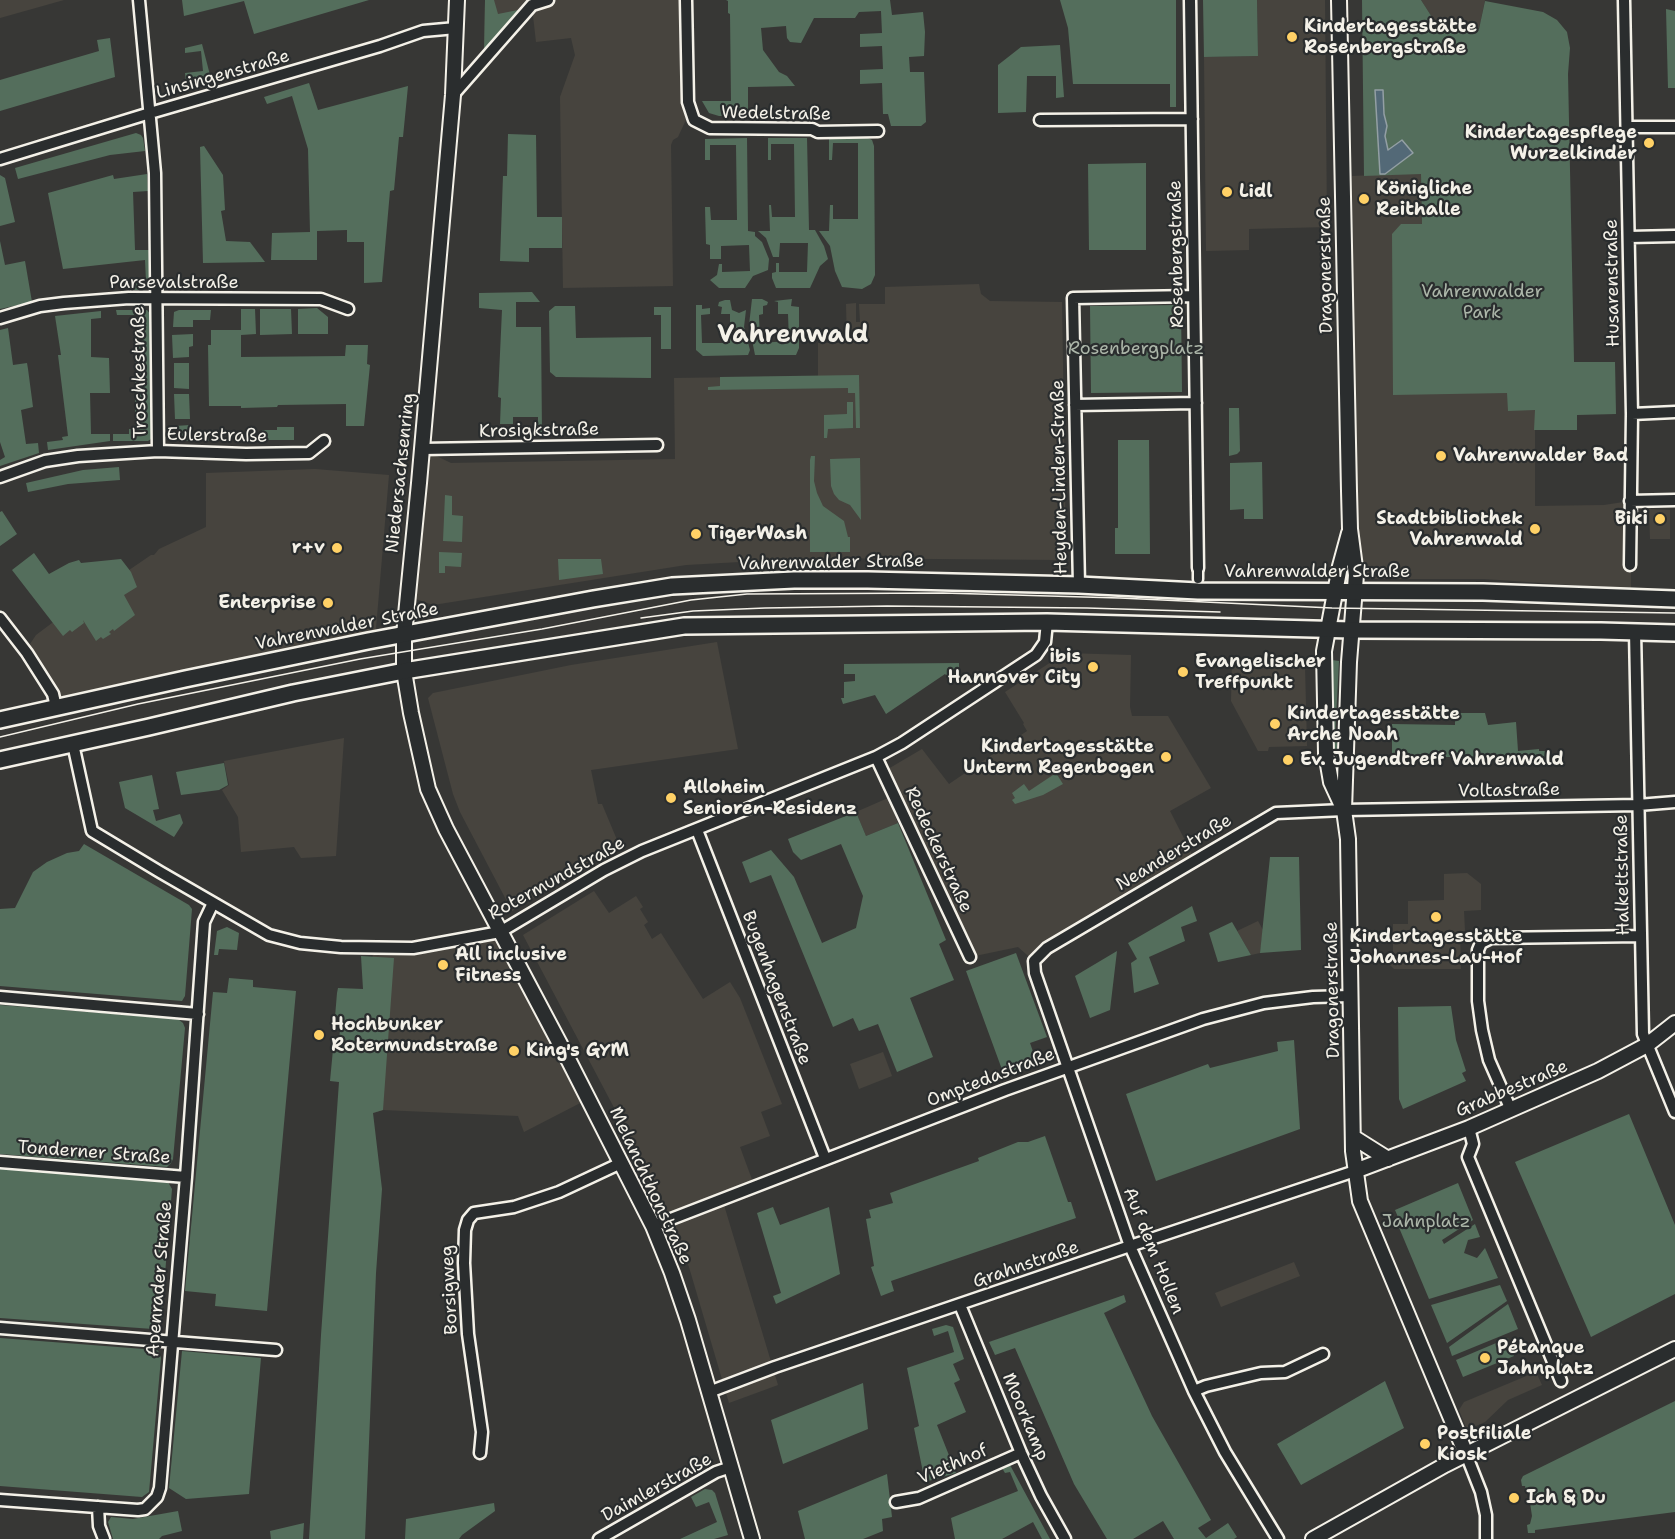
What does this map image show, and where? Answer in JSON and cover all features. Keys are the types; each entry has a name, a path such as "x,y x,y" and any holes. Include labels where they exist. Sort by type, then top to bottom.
{"main road":[{"name":"Vahrenwalder Straße","path":"0,720 185,679 404,635 672,586 857,580 1079,585 1198,591 1483,592 1675,598"},
{"path":"0,760 75,751 293,693 404,671 684,626 1047,622 1328,630 1675,633"}],"street":[{"name":"Troschkestraße","path":"139,0 156,195 158,451"},
{"name":"Niedersachsenring","path":"457,0 453,95 404,635 404,671 421,764 430,795 500,932"},
{"path":"453,95 532,5 548,0"},
{"name":"Wedelstraße","path":"686,0 688,102 694,120 710,128 812,129 818,132 878,131"},
{"name":"Rosenbergstraße","path":"1190,0 1198,573"},
{"name":"Dragonerstraße","path":"1339,0 1350,529 1356,564 1344,810 1348,839 1355,1171"},
{"name":"Husarenstraße","path":"1624,0 1632,414 1630,565"},
{"name":"Linsingenstraße","path":"0,159 380,46 423,31 456,28"},
{"path":"1040,120 1192,119"},
{"path":"1627,127 1675,127"},
{"path":"1629,237 1675,236"},
{"name":"Heyden-Linden-Straße","path":"1079,585 1073,298 1194,296"},
{"name":"Parsevalstraße","path":"0,318 32,308 64,303 155,297 321,299 348,309"},
{"path":"1075,405 1196,403"},
{"path":"1632,414 1675,412"},
{"name":"Eulerstraße","path":"0,477 45,461 78,456 158,451 246,454 309,453 324,441"},
{"name":"Krosigkstraße","path":"422,449 657,445"},
{"path":"1630,501 1675,500"},
{"name":"Dragonerstraße","path":"1344,810 1331,782 1326,753 1324,651 1340,566 1350,529"},
{"path":"0,618 27,653 48,686 53,694 56,707"},
{"name":"Rotermundstraße","path":"75,751 92,831 213,903 269,935 300,942 341,947 413,948 500,932 616,863 876,757 902,743 1036,655 1045,642 1047,622"},
{"name":"Halkettstraße","path":"1635,631 1643,1034 1675,1112"},
{"name":"Redeckerstraße","path":"876,757 970,957"},
{"name":"Voltastraße","path":"1344,810 1638,805 1675,802"},
{"name":"Neanderstraße","path":"1034,961 1043,951 1276,813 1344,810"},
{"name":"Bugenhagenstraße","path":"697,830 825,1158"},
{"name":"Apenrader Straße","path":"0,1500 145,1509 157,1497 160,1488 186,1177 204,922 213,903"},
{"name":"Melanchthonstraße","path":"500,932 654,1226 672,1273 752,1539"},
{"path":"1511,1110 1489,1060 1482,1029 1478,1001 1481,943 1491,938 1641,936"},
{"name":"Auf dem Hollen","path":"1034,961 1035,973 1130,1246 1194,1391 1225,1452 1278,1539"},
{"name":"Omptedastraße","path":"654,1226 825,1158 1067,1067 1226,1012 1264,1003 1313,997 1350,996"},
{"path":"0,998 198,1014"},
{"name":"Grabbestraße","path":"1355,1171 1469,1128 1598,1071 1647,1045 1675,1023"},
{"path":"1469,1128 1473,1144 1468,1157 1561,1381"},
{"path":"1353,1137 1388,1159"},
{"name":"Tonderner Straße","path":"0,1162 186,1177"},
{"name":"Borsigweg","path":"480,1453 482,1432 468,1334 464,1263 465,1230 468,1220 474,1213 514,1207 559,1192 621,1163"},
{"path":"1355,1171 1360,1200 1481,1492 1486,1515 1486,1539"},
{"name":"Grahnstraße","path":"708,1392 775,1367 1355,1171"},
{"name":"Moorkamp","path":"960,1305 1041,1496 1065,1539"},
{"path":"0,1328 276,1350"},
{"path":"1313,1539 1466,1454 1675,1349"},
{"path":"1194,1391 1261,1373 1285,1372 1323,1353"},
{"name":"Viethhof","path":"896,1502 920,1498 1022,1453"},
{"name":"Daimlerstraße","path":"599,1539 716,1472 731,1467"},
{"path":"98,1507 99,1526 104,1539"}],"shaded area":[{"path":"0,0 64,0 0,18"},
{"path":"485,0 528,0 524,2 484,53"},
{"path":"552,0 686,0 690,111 678,137 671,145 673,286 563,288 560,97 575,55 571,38 536,42 532,7"},
{"path":"1257,0 1325,0 1327,227 1249,229 1249,250 1206,251 1204,57 1258,56"},
{"path":"1421,0 1485,0 1479,29 1437,25"},
{"path":"1421,173 1422,224 1401,224 1508,393 1535,410 1535,506 1604,505 1630,501 1631,589 1484,579 1369,579 1362,570 1355,495 1352,176"},
{"path":"979,284 981,294 990,301 1062,302 1066,555 1063,560 811,558 686,565 433,605 407,596 422,449 451,463 675,459 674,378 818,376 818,343 847,343 846,304 856,303 856,322 860,322 859,304 885,304 885,287"},
{"path":"315,469 389,475 375,640 56,707 28,647 36,635 52,623 154,555 159,549 206,527 206,473"},
{"name":"Biki","path":"1649,509 1670,510 1670,539 1650,539"},
{"path":"717,642 738,749 591,770 598,804 602,804 620,847 512,911 460,812 453,794 428,698 433,693 571,665"},
{"path":"1065,653 1131,655 1130,707 1132,716 1168,716 1211,788 1170,811 1195,860 1034,961 1018,947 970,957 883,772 922,749 949,784 1027,731 1005,692"},
{"name":"Kindertagesstätte Arche Noah","path":"1299,659 1305,666 1307,746 1269,747 1268,751 1258,751 1231,701 1232,660"},
{"path":"344,738 336,856 301,858 294,847 241,852 238,817 222,790 229,785 224,761"},
{"path":"888,798 898,823 866,836 856,812"},
{"name":"Kindertagesstätte Johannes-Lau-Hof","path":"1467,873 1481,884 1481,910 1464,911 1465,931 1460,931 1461,969 1394,969 1390,965 1393,960 1393,924 1408,924 1408,901 1444,900 1444,874"},
{"path":"594,891 609,913 636,896 643,907 640,909 648,922 644,925 652,939 661,933 703,999 730,982 740,998 782,1104 761,1112 770,1136 740,1147 757,1193 724,1205 778,1385 729,1403 689,1267 677,1239 630,1138 523,935"},
{"path":"1258,921 1263,930 1260,953 1251,955 1237,931"},
{"path":"500,932 588,1099 524,1132 518,1116 383,1110 373,1113 365,1092 373,949"},
{"path":"883,1052 892,1076 859,1089 850,1064"},
{"path":"1294,1262 1300,1276 1221,1307 1215,1293"},
{"path":"1536,1372 1542,1385 1508,1400 1485,1422 1469,1429 1466,1427 1459,1410 1464,1402"}],"green space":[{"path":"182,0 369,0 254,34 244,1 184,16"},
{"path":"485,0 494,0 498,14 518,10 484,53"},
{"path":"726,0 890,0 892,15 923,12 924,56 909,57 910,72 924,72 926,122 921,126 891,126 888,114 883,114 882,83 860,84 860,70 883,69 882,46 860,47 860,34 882,33 881,11 859,12 855,18 814,18 801,43 790,42 787,38 786,26 761,28 763,50 779,72 787,76 795,86 748,87 748,116 719,116 709,113 702,101 731,101 730,14"},
{"path":"1060,0 1176,0 1176,107 1170,107 1170,84 1073,84 1068,28"},
{"path":"1203,0 1257,0 1258,56 1204,57"},
{"name":"Vahrenwalder Park","path":"1362,0 1421,0 1437,25 1479,29 1485,1 1543,12 1557,20 1567,32 1570,48 1568,74 1574,362 1615,362 1616,414 1577,415 1577,430 1534,430 1535,410 1508,411 1507,393 1393,395 1392,234 1401,224 1422,224 1421,174 1364,176"},
{"path":"1666,9 1675,11 1675,88 1668,88"},
{"path":"110,38 115,77 0,111 0,80 99,51 97,40"},
{"path":"202,44 210,75 186,82 185,73 203,71 201,51 185,53 185,48"},
{"path":"1060,45 1064,97 1056,98 1056,76 1027,76 1026,112 998,113 998,65 1021,47"},
{"path":"309,83 318,110 408,86 403,137 399,137 394,190 390,191 382,282 364,283 364,242 347,242 347,230 317,231 317,260 271,260 272,233 310,232 308,149 292,96 267,104 264,97"},
{"path":"136,133 143,138 145,151 110,155 18,179 15,168"},
{"path":"508,134 536,135 537,217 562,217 562,248 529,248 529,262 500,261 503,176 507,176"},
{"path":"747,138 748,231 755,232 755,236 762,242 769,259 768,270 753,276 745,288 719,288 710,280 717,275 719,264 722,264 722,272 750,271 749,245 721,246 721,259 710,259 710,245 706,244 705,207 710,207 711,220 737,220 736,145 710,145 710,160 705,160 705,139"},
{"path":"768,138 807,138 809,230 815,230 828,259 820,266 810,288 776,288 772,278 772,273 776,272 776,263 779,263 779,272 807,272 808,243 780,243 779,257 773,257 766,238 758,231 770,231 769,205 771,205 772,217 795,217 794,144 771,144 771,160 768,160"},
{"path":"829,138 868,138 872,140 874,146 875,275 871,284 862,289 842,287 835,271 830,246 819,231 829,231 830,205 833,205 833,219 858,219 858,143 833,143 832,160 829,160"},
{"path":"204,146 223,175 225,210 221,211 226,241 250,242 265,262 203,263 200,147"},
{"path":"1146,163 1146,250 1089,250 1088,164"},
{"path":"147,174 148,191 133,192 135,250 150,250 150,284 143,290 132,290 132,283 146,281 145,260 63,269 48,193 113,175 114,179"},
{"path":"0,175 5,178 15,222 0,226"},
{"path":"0,241 5,265 25,261 32,302 0,309"},
{"path":"532,292 540,302 516,302 516,327 541,327 542,434 538,434 538,417 513,417 513,424 500,424 501,398 498,397 502,310 479,308 479,293"},
{"path":"752,299 762,299 768,302 763,306 763,314 759,315 760,343 789,341 788,314 778,314 778,302 774,301 792,299 791,306 799,307 799,348 796,355 755,355 749,325"},
{"path":"730,300 732,310 739,313 746,310 744,327 750,350 748,355 703,356 696,350 696,305 702,305 702,309 710,308 710,314 701,315 702,343 730,343 730,314 721,314 722,307 718,306 719,302"},
{"name":"Rosenbergplatz","path":"1181,305 1182,392 1091,393 1090,306"},
{"path":"555,306 575,306 576,338 651,337 651,378 556,377 550,372 549,311"},
{"path":"654,307 671,307 671,349 661,349 661,315 654,315"},
{"path":"317,308 328,317 328,334 298,334 298,309"},
{"path":"241,309 255,309 256,334 241,335 241,357 345,356 346,345 368,345 367,364 370,365 364,426 346,426 346,404 241,408 241,406 209,406 208,345 211,345 211,330 241,330"},
{"path":"260,309 291,309 292,334 260,335"},
{"path":"116,310 147,310 151,315 152,433 148,441 113,441 113,434 129,434 129,429 135,429 135,348 139,348 139,315 117,315"},
{"path":"211,310 210,320 193,320 193,327 173,327 174,312"},
{"path":"101,311 101,318 91,319 91,357 109,358 110,393 90,393 91,434 110,434 110,441 48,450 47,442 63,440 62,437 68,436 55,316"},
{"path":"8,328 13,365 27,363 28,369 33,407 21,410 26,444 38,443 39,453 0,466 0,460 5,457 0,442 0,330"},
{"path":"193,334 193,346 189,347 189,357 173,358 172,335"},
{"path":"174,363 189,363 189,389 174,388"},
{"path":"859,375 860,428 856,428 855,393 848,393 848,388 708,390 708,387 720,386 720,377"},
{"path":"174,394 189,394 190,419 175,419"},
{"path":"847,402 853,402 853,428 828,429 827,438 824,438 824,415 847,414"},
{"path":"1229,408 1239,408 1240,451 1229,456"},
{"path":"190,425 190,436 209,435 209,441 176,439 175,426"},
{"path":"277,427 294,427 294,440 262,440 262,430 277,430"},
{"path":"1118,440 1149,440 1150,554 1115,554 1115,528 1118,528"},
{"path":"811,456 815,456 814,481 817,493 823,506 844,521 848,537 850,537 850,552 810,552"},
{"path":"860,458 861,520 850,505 839,500 834,494 831,486 830,459"},
{"path":"1262,462 1263,519 1244,519 1244,509 1230,510 1230,463"},
{"path":"119,467 120,480 68,484 28,492 26,483 83,470"},
{"path":"445,495 452,496 452,515 463,516 462,542 443,541"},
{"path":"2,511 17,534 0,546 0,512"},
{"path":"439,552 462,553 461,567 445,566 445,573 439,573"},
{"path":"34,553 49,574 79,560 81,563 121,559 131,572 137,587 124,595 135,615 114,631 113,629 109,632 111,634 103,639 101,637 96,641 83,620 84,623 63,636 12,570"},
{"path":"558,559 601,559 603,574 559,580"},
{"path":"1332,660 1339,661 1335,738 1340,781 1337,782 1332,742"},
{"path":"959,663 959,669 948,677 945,674 886,714 875,695 843,704 841,698 844,698 844,682 855,681 855,674 844,674 844,664"},
{"path":"1455,713 1485,713 1488,725 1516,722 1518,751 1539,749 1539,751 1549,751 1548,757 1392,757 1392,724 1455,725"},
{"path":"224,763 228,785 219,790 181,795 176,772"},
{"path":"1056,773 1063,784 1043,795 1015,804 1012,800 1015,798 1012,793 1024,784 1029,791"},
{"path":"152,775 159,809 153,810 156,821 180,814 183,823 174,837 125,808 119,782"},
{"path":"856,812 866,836 898,823 946,940 939,944 954,980 910,998 933,1057 897,1072 878,1024 859,1031 853,1018 833,1027 771,875 750,883 742,862 771,850 794,877 822,943 856,928 863,896 841,844 801,860 793,852 788,839"},
{"path":"84,844 189,905 192,909 185,996 182,1001 0,986 0,909 15,908 33,872 47,862 67,853 79,851"},
{"path":"1270,857 1299,857 1301,950 1260,953"},
{"path":"1192,906 1197,921 1181,927 1185,941 1149,957 1159,984 1134,993 1131,963 1137,959 1128,943"},
{"path":"1232,922 1251,955 1218,962 1209,933"},
{"path":"227,927 239,933 237,950 219,949 218,955 214,955 217,931"},
{"path":"1117,951 1110,1010 1090,1018 1075,976"},
{"path":"1016,953 1047,1037 1030,1043 1037,1063 1004,1075 966,971"},
{"path":"361,956 394,958 383,1110 373,1113 382,1189 376,1273 365,1539 309,1539 339,1082 330,1081 334,1039 339,1040 340,1030 334,1029 337,993 338,988 363,989"},
{"path":"229,978 253,980 253,987 296,991 267,1311 215,1306 216,1294 185,1291 213,992 227,993"},
{"path":"0,1005 178,1019 183,1023 185,1028 171,1163 167,1167 0,1154"},
{"path":"1451,1006 1456,1040 1466,1071 1462,1073 1466,1081 1403,1109 1399,1099 1398,1007"},
{"path":"1294,1040 1300,1129 1156,1181 1126,1094 1208,1064 1210,1068 1278,1051 1277,1042"},
{"path":"1629,1114 1675,1225 1675,1294 1591,1337 1515,1162"},
{"path":"1045,1136 1068,1202 1071,1202 1076,1218 891,1281 894,1291 881,1296 871,1267 874,1266 866,1219 871,1218 869,1210 893,1203 890,1193 979,1161 978,1158 1018,1142 1028,1142"},
{"path":"0,1168 168,1182 172,1189 161,1323 158,1328 0,1318"},
{"name":"Jahnplatz","path":"1458,1183 1473,1220 1442,1240 1444,1244 1475,1224 1480,1237 1468,1240 1464,1253 1477,1258 1485,1248 1498,1278 1429,1299 1395,1218 1398,1217 1395,1210"},
{"path":"773,1207 780,1225 829,1207 840,1274 776,1304 773,1296 781,1293 757,1213"},
{"path":"1500,1285 1507,1301 1447,1343 1431,1305"},
{"path":"1124,1295 1126,1302 1104,1313 1152,1416 1211,1520 1198,1528 1206,1538 1228,1523 1237,1537 1234,1539 1174,1539 1163,1521 1133,1539 1107,1539 1074,1484 1015,1348 995,1355 989,1342"},
{"path":"1508,1304 1518,1329 1452,1356 1449,1347"},
{"path":"946,1325 953,1327 964,1359 953,1364 960,1380 954,1383 966,1412 937,1425 956,1473 925,1482 914,1428 919,1426 907,1368 954,1352 948,1331 934,1336 932,1329"},
{"path":"0,1338 157,1350 159,1352 161,1358 149,1492 142,1497 0,1486"},
{"name":"Pétanque Jahnplatz","path":"1508,1338 1514,1356 1463,1377 1456,1360"},
{"path":"182,1351 261,1358 249,1494 186,1499 169,1488"},
{"path":"1385,1381 1404,1428 1301,1485 1277,1444"},
{"path":"863,1383 868,1429 783,1464 771,1420"},
{"path":"1675,1401 1675,1512 1535,1530 1535,1533 1528,1533 1527,1525 1530,1524 1532,1516 1528,1490 1522,1486 1523,1476"},
{"path":"1010,1465 1050,1539 1042,1539 1033,1522 1002,1539 955,1539 951,1518 1018,1491 1010,1472 1005,1473 1002,1468"},
{"path":"887,1474 892,1517 882,1519 883,1531 863,1539 805,1539 798,1511"},
{"path":"705,1489 715,1493 728,1535 714,1539 680,1539 717,1522 709,1502 696,1507 691,1497"},
{"path":"494,1503 495,1511 459,1539 405,1539 406,1519"},
{"path":"178,1511 182,1531 162,1536 159,1539 113,1539 108,1522 111,1517 133,1519"},
{"path":"304,1523 303,1539 271,1539 270,1531"}],"water":[{"path":"1375,90 1383,90 1387,126 1385,136 1388,150 1402,140 1413,153 1385,174 1380,174"}],"tram line":[{"path":"0,737 138,704 360,659 542,629 691,600 747,594 943,593 1120,598 1332,608 1675,613"},
{"path":"641,618 693,611 887,606 1220,612"}],"place":[{"name":"Kindertagesstätte Rosenbergstraße","path":"1292,37"},
{"name":"Kindertagespflege Wurzelkinder","path":"1649,143"},
{"name":"Lidl","path":"1227,192"},
{"name":"Königliche Reithalle","path":"1364,199"},
{"name":"Vahrenwalder Bad","path":"1441,456"},
{"name":"Biki","path":"1660,519"},
{"name":"Stadtbibliothek Vahrenwald","path":"1535,529"},
{"name":"TigerWash","path":"696,534"},
{"name":"r+v","path":"337,548"},
{"name":"Enterprise","path":"328,603"},
{"name":"ibis Hannover City","path":"1093,667"},
{"name":"Evangelischer Treffpunkt","path":"1183,672"},
{"name":"Kindertagesstätte Arche Noah","path":"1275,724"},
{"name":"Kindertagesstätte Unterm Regenbogen","path":"1166,757"},
{"name":"Ev. Jugendtreff Vahrenwald","path":"1288,760"},
{"name":"Alloheim Senioren-Residenz","path":"671,798"},
{"name":"Kindertagesstätte Johannes-Lau-Hof","path":"1436,917"},
{"name":"All inclusive Fitness","path":"443,965"},
{"name":"Hochbunker Rotermundstraße","path":"319,1035"},
{"name":"King's GYM","path":"514,1051"},
{"name":"Pétanque Jahnplatz","path":"1485,1358"},
{"name":"Postfiliale Kiosk","path":"1425,1444"},
{"name":"Ich & Du","path":"1514,1498"}],"district":[{"name":"Vahrenwald","path":"793,336"}]}
